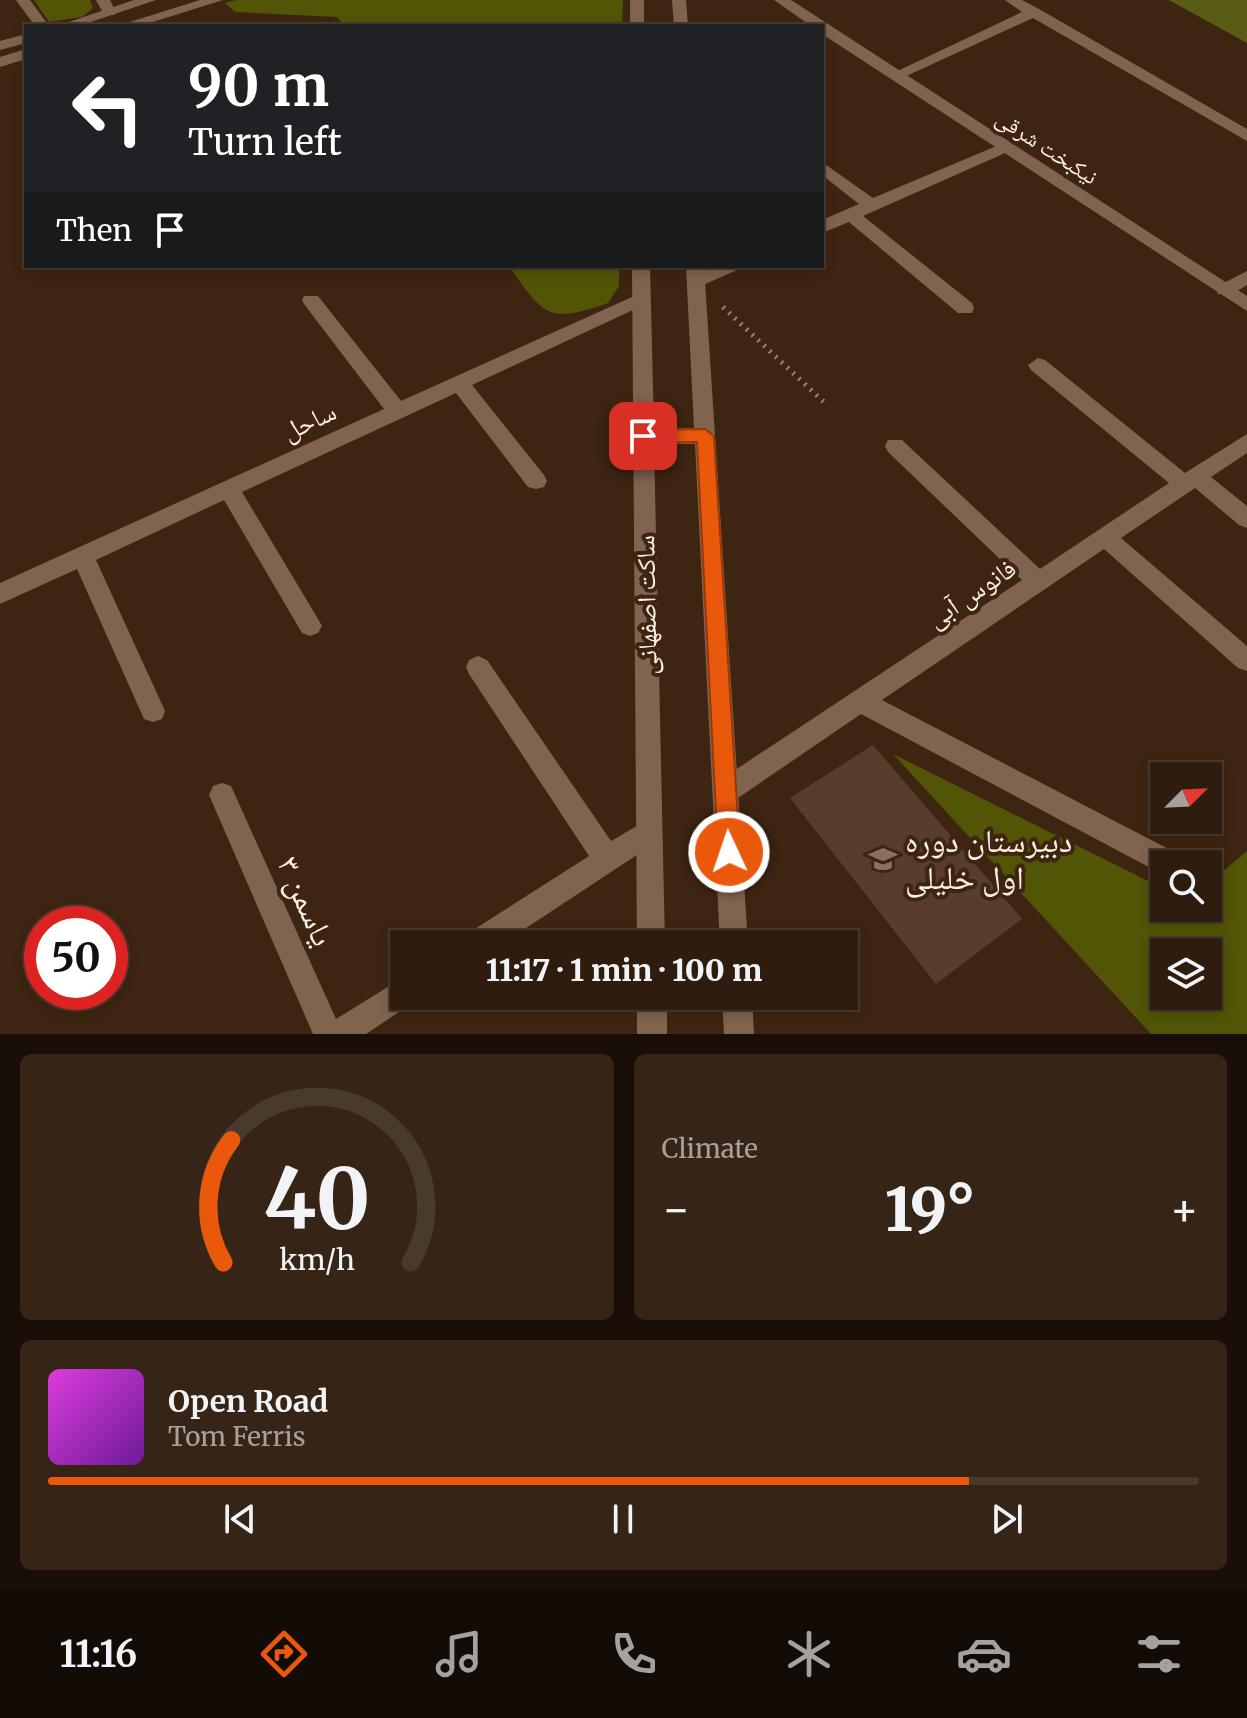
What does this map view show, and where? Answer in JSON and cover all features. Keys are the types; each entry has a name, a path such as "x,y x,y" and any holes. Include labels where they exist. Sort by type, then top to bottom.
{"street":[{"path":"23,0 41,24"},
{"path":"68,24 106,6 149,0"},
{"path":"131,24 216,0"},
{"path":"637,0 637,24"},
{"path":"679,0 681,24"},
{"name":"نیکبخت شرقی","path":"781,0 818,24"},
{"path":"1012,0 1247,136"},
{"path":"897,75 1034,12"},
{"name":"نیکبخت شرقی","path":"824,28 1247,305"},
{"path":"0,46 24,39"},
{"path":"0,62 24,55"},
{"path":"824,226 1006,147"},
{"path":"824,169 871,205"},
{"path":"850,214 965,308"},
{"name":"ساکت اصفهانی","path":"641,268 651,930"},
{"path":"722,268 696,274 733,930"},
{"path":"1225,290 1247,277"},
{"name":"ساحل","path":"0,594 641,299"},
{"path":"311,300 397,411"},
{"path":"1038,365 1190,480 1247,519"},
{"path":"459,383 536,481"},
{"path":"643,436 705,436"},
{"name":"فانوس آبی","path":"726,791 1247,442"},
{"path":"895,446 1039,582"},
{"path":"229,489 310,626"},
{"path":"1105,537 1247,661"},
{"path":"83,556 153,711"},
{"path":"478,667 607,859"},
{"path":"859,701 1150,854"},
{"name":"یاسمن ۳","path":"222,795 328,1034"},
{"path":"498,930 649,832"},
{"path":"340,1034 390,1001"},
{"path":"652,1010 652,1034"},
{"path":"738,1010 739,1034"}],"path":[{"path":"696,274 826,404"}],"shaded area":[{"path":"34,0 90,0 93,8 82,17 49,22"},
{"path":"236,0 623,0 622,24 342,24 337,17 235,12 225,3"},
{"path":"1169,0 1247,0 1247,43"},
{"path":"510,268 619,268 619,286 608,303 560,314 549,311 531,296"},
{"path":"893,754 1150,882 1150,922 1222,922 1222,872 1247,851 1247,1034 1151,1034"}],"building":[{"path":"873,745 1022,919 936,984 790,798"}],"place":[{"name":"دبیرستان دوره اول خلیلی","path":"883,859"}],"route":[{"path":"643,436 705,436 729,852"}]}
